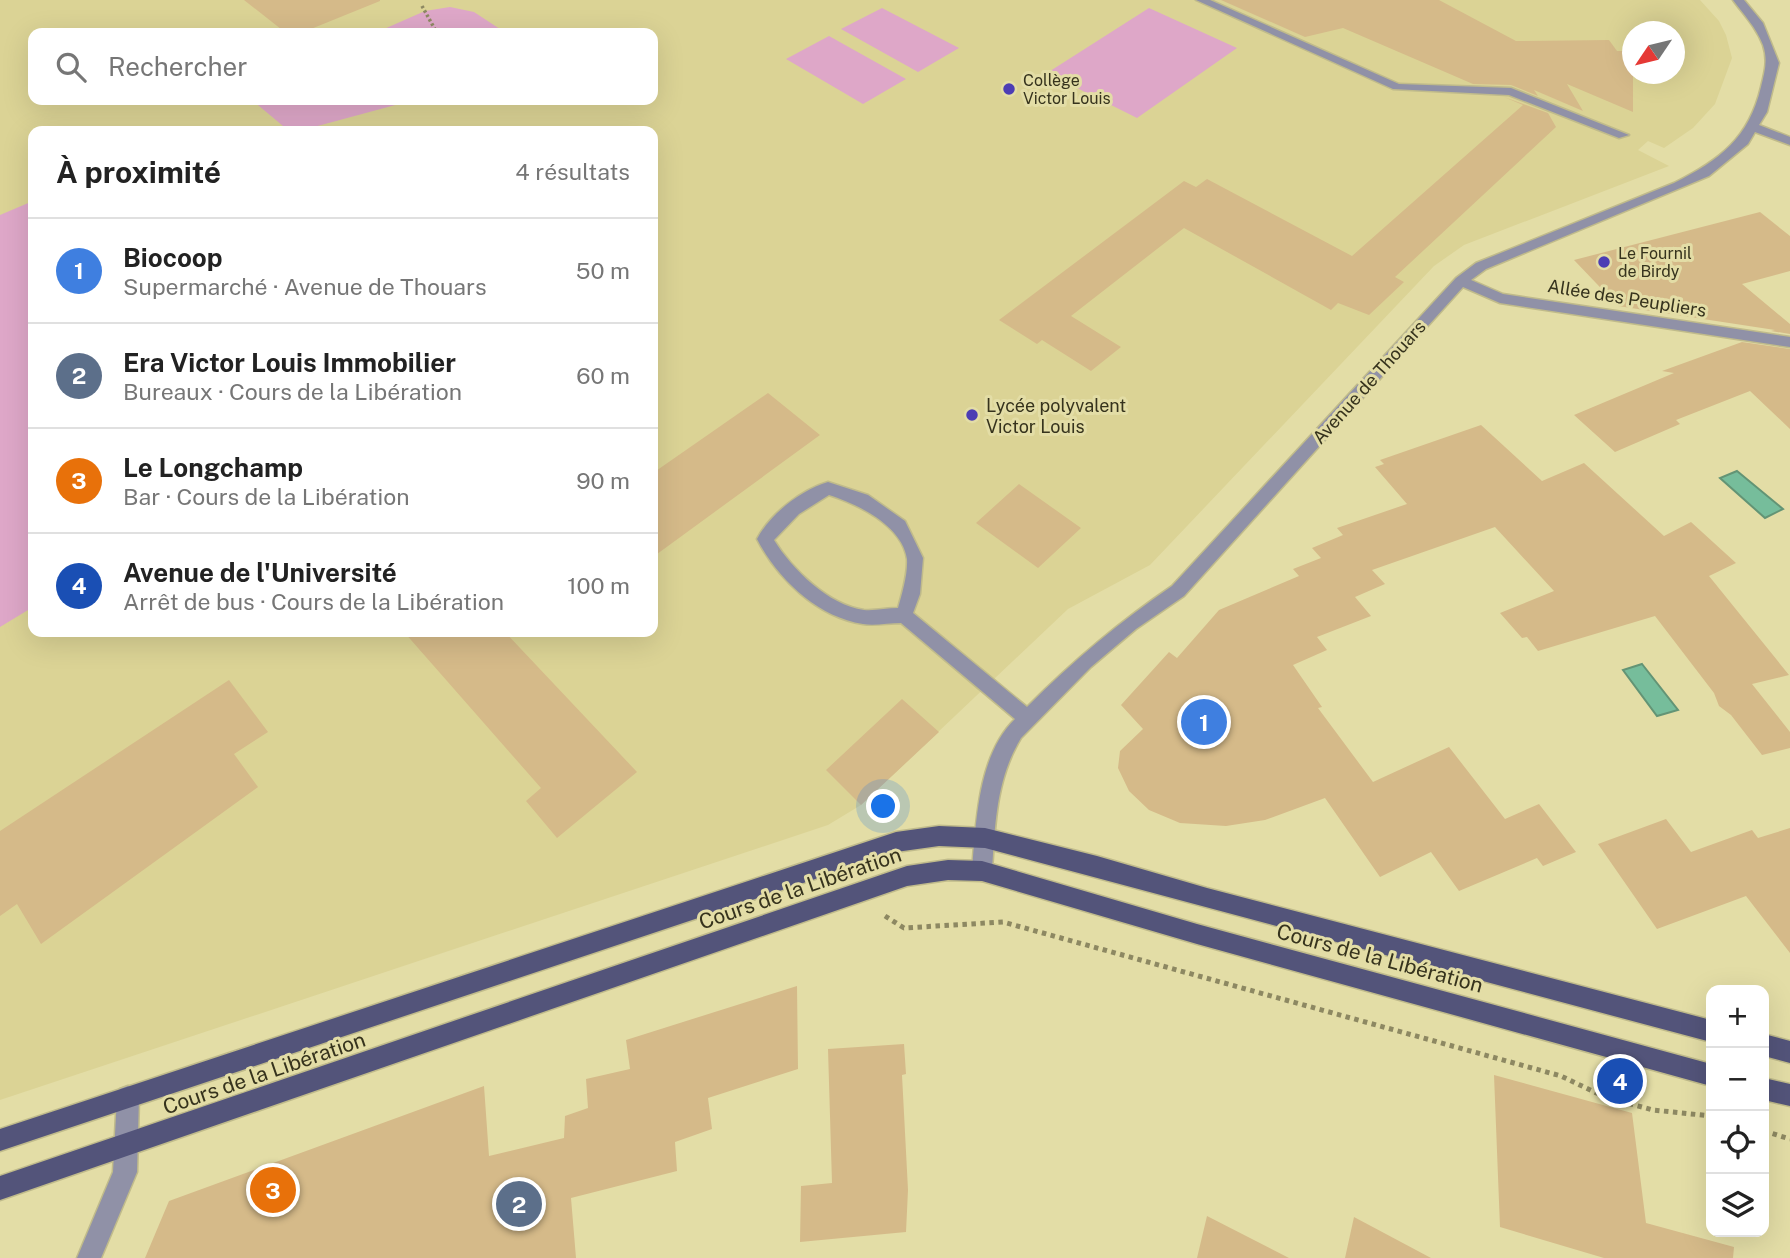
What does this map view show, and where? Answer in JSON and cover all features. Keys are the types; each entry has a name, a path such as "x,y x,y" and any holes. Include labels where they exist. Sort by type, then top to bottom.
{"main road":[{"name":"Cours de la Libération","path":"0,1140 897,842 939,836 985,838 1097,866 1207,898 1706,1030"},
{"name":"Cours de la Libération","path":"0,1188 907,876 948,870 982,871 1197,934 1706,1074"},
{"path":"1769,1046 1790,1052"},
{"path":"1769,1089 1790,1095"}],"street":[{"path":"1201,0 1397,87 1511,92 1623,135"},
{"name":"Avenue de Thouars","path":"982,871 988,801 998,766 1014,732 1026,717 1121,632 1178,591 1461,281 1481,266 1705,173 1744,141 1761,112 1773,63 1758,23 1738,0"},
{"path":"1753,127 1790,141"},
{"name":"Allée des Peupliers","path":"1461,281 1500,298 1790,342"},
{"path":"904,615 911,594 915,558 899,526 862,499 828,488 807,497 784,516 765,539 780,565 825,603 863,617 904,615 1026,717"},
{"path":"89,1258 125,1172 128,1097"}],"path":[{"path":"422,6 434,28"},
{"path":"843,898 876,910 904,928 1003,922 1561,1076 1605,1097 1653,1110 1706,1115"},
{"path":"1769,1133 1790,1139"}],"shaded area":[{"name":"Lycée polyvalent Victor Louis","path":"0,0 1700,0 1719,21 1732,58 1715,104 1693,128 1664,148 1648,141 1638,150 1669,166 1464,245 1434,266 1150,565 1068,609 861,805 828,825 0,1100"},
{"path":"450,7 474,12 498,28 386,28 425,11"},
{"path":"882,8 959,48 918,72 841,29"},
{"path":"1149,8 1237,48 1137,118 1047,73"},
{"path":"829,36 906,79 863,104 786,59"},
{"path":"258,105 395,105 318,126 283,126"},
{"path":"28,203 28,610 0,627 0,215"},
{"path":"1737,471 1783,509 1765,518 1720,478"},
{"path":"1642,664 1678,710 1657,716 1623,670"}],"building":[{"path":"244,0 380,0 313,28 280,28"},
{"path":"1221,0 1439,0 1516,41 1609,40 1617,51 1622,51 1622,84 1633,84 1633,112 1567,84 1583,111 1534,90 1538,96 1511,85 1473,84 1343,28 1305,37"},
{"path":"1504,97 1548,113 1556,127 1395,277 1404,282 1369,315 1338,303 1331,310 1184,228 1071,316 1121,347 1091,371 1042,340 1037,344 999,320 1184,181 1196,187 1207,179 1352,256 1523,105"},
{"path":"1760,212 1790,236 1790,271 1742,284 1790,324 1790,334 1618,306 1574,260"},
{"path":"1742,342 1790,349 1790,429 1750,391 1676,420 1680,424 1615,452 1574,415 1674,373 1662,371"},
{"path":"768,393 820,435 658,553 658,470"},
{"path":"1481,425 1542,481 1584,463 1664,536 1691,522 1736,563 1709,576 1789,675 1752,684 1790,732 1790,748 1762,755 1731,715 1719,706 1714,693 1655,616 1538,651 1527,637 1522,638 1500,613 1554,591 1495,527 1372,570 1385,584 1355,597 1371,616 1317,637 1327,650 1293,665 1322,707 1318,708 1373,782 1449,747 1505,819 1539,804 1576,852 1543,866 1537,858 1459,891 1431,852 1380,877 1325,798 1265,820 1226,826 1180,823 1149,810 1129,791 1118,768 1120,751 1143,729 1121,705 1169,652 1177,658 1219,610 1299,576 1293,569 1321,558 1312,548 1343,535 1337,528 1407,504 1375,467 1384,464 1380,460"},
{"path":"1019,484 1081,528 1038,568 976,523"},
{"path":"408,637 510,637 637,772 557,838 526,801 541,788"},
{"path":"229,680 268,732 234,754 258,787 41,944 17,904 0,916 0,831"},
{"path":"902,699 939,732 861,805 826,770"},
{"path":"1666,819 1691,852 1752,830 1758,838 1790,828 1790,953 1746,896 1657,929 1598,844"},
{"path":"797,986 798,1069 708,1098 712,1129 675,1142 677,1171 571,1198 576,1258 145,1258 169,1201 484,1086 489,1156 564,1138 565,1116 588,1108 586,1079 630,1069 626,1040"},
{"path":"904,1044 906,1074 902,1075 908,1190 906,1232 800,1242 801,1186 832,1183 828,1049"},
{"path":"1494,1075 1632,1113 1646,1223 1734,1247 1733,1258 1604,1258 1500,1227"},
{"path":"1207,1216 1289,1258 1197,1258"},
{"path":"1354,1217 1431,1258 1345,1258"}],"place":[{"name":"Collège Victor Louis","path":"1009,89"},
{"name":"Le Fournil de Birdy","path":"1604,262"},
{"name":"Lycée polyvalent Victor Louis","path":"972,415"},
{"name":"Biocoop","path":"1204,722"},
{"name":"Avenue de l'Université","path":"1620,1081"},
{"name":"Le Longchamp","path":"273,1190"},
{"name":"Era Victor Louis Immobilier","path":"519,1204"}]}
